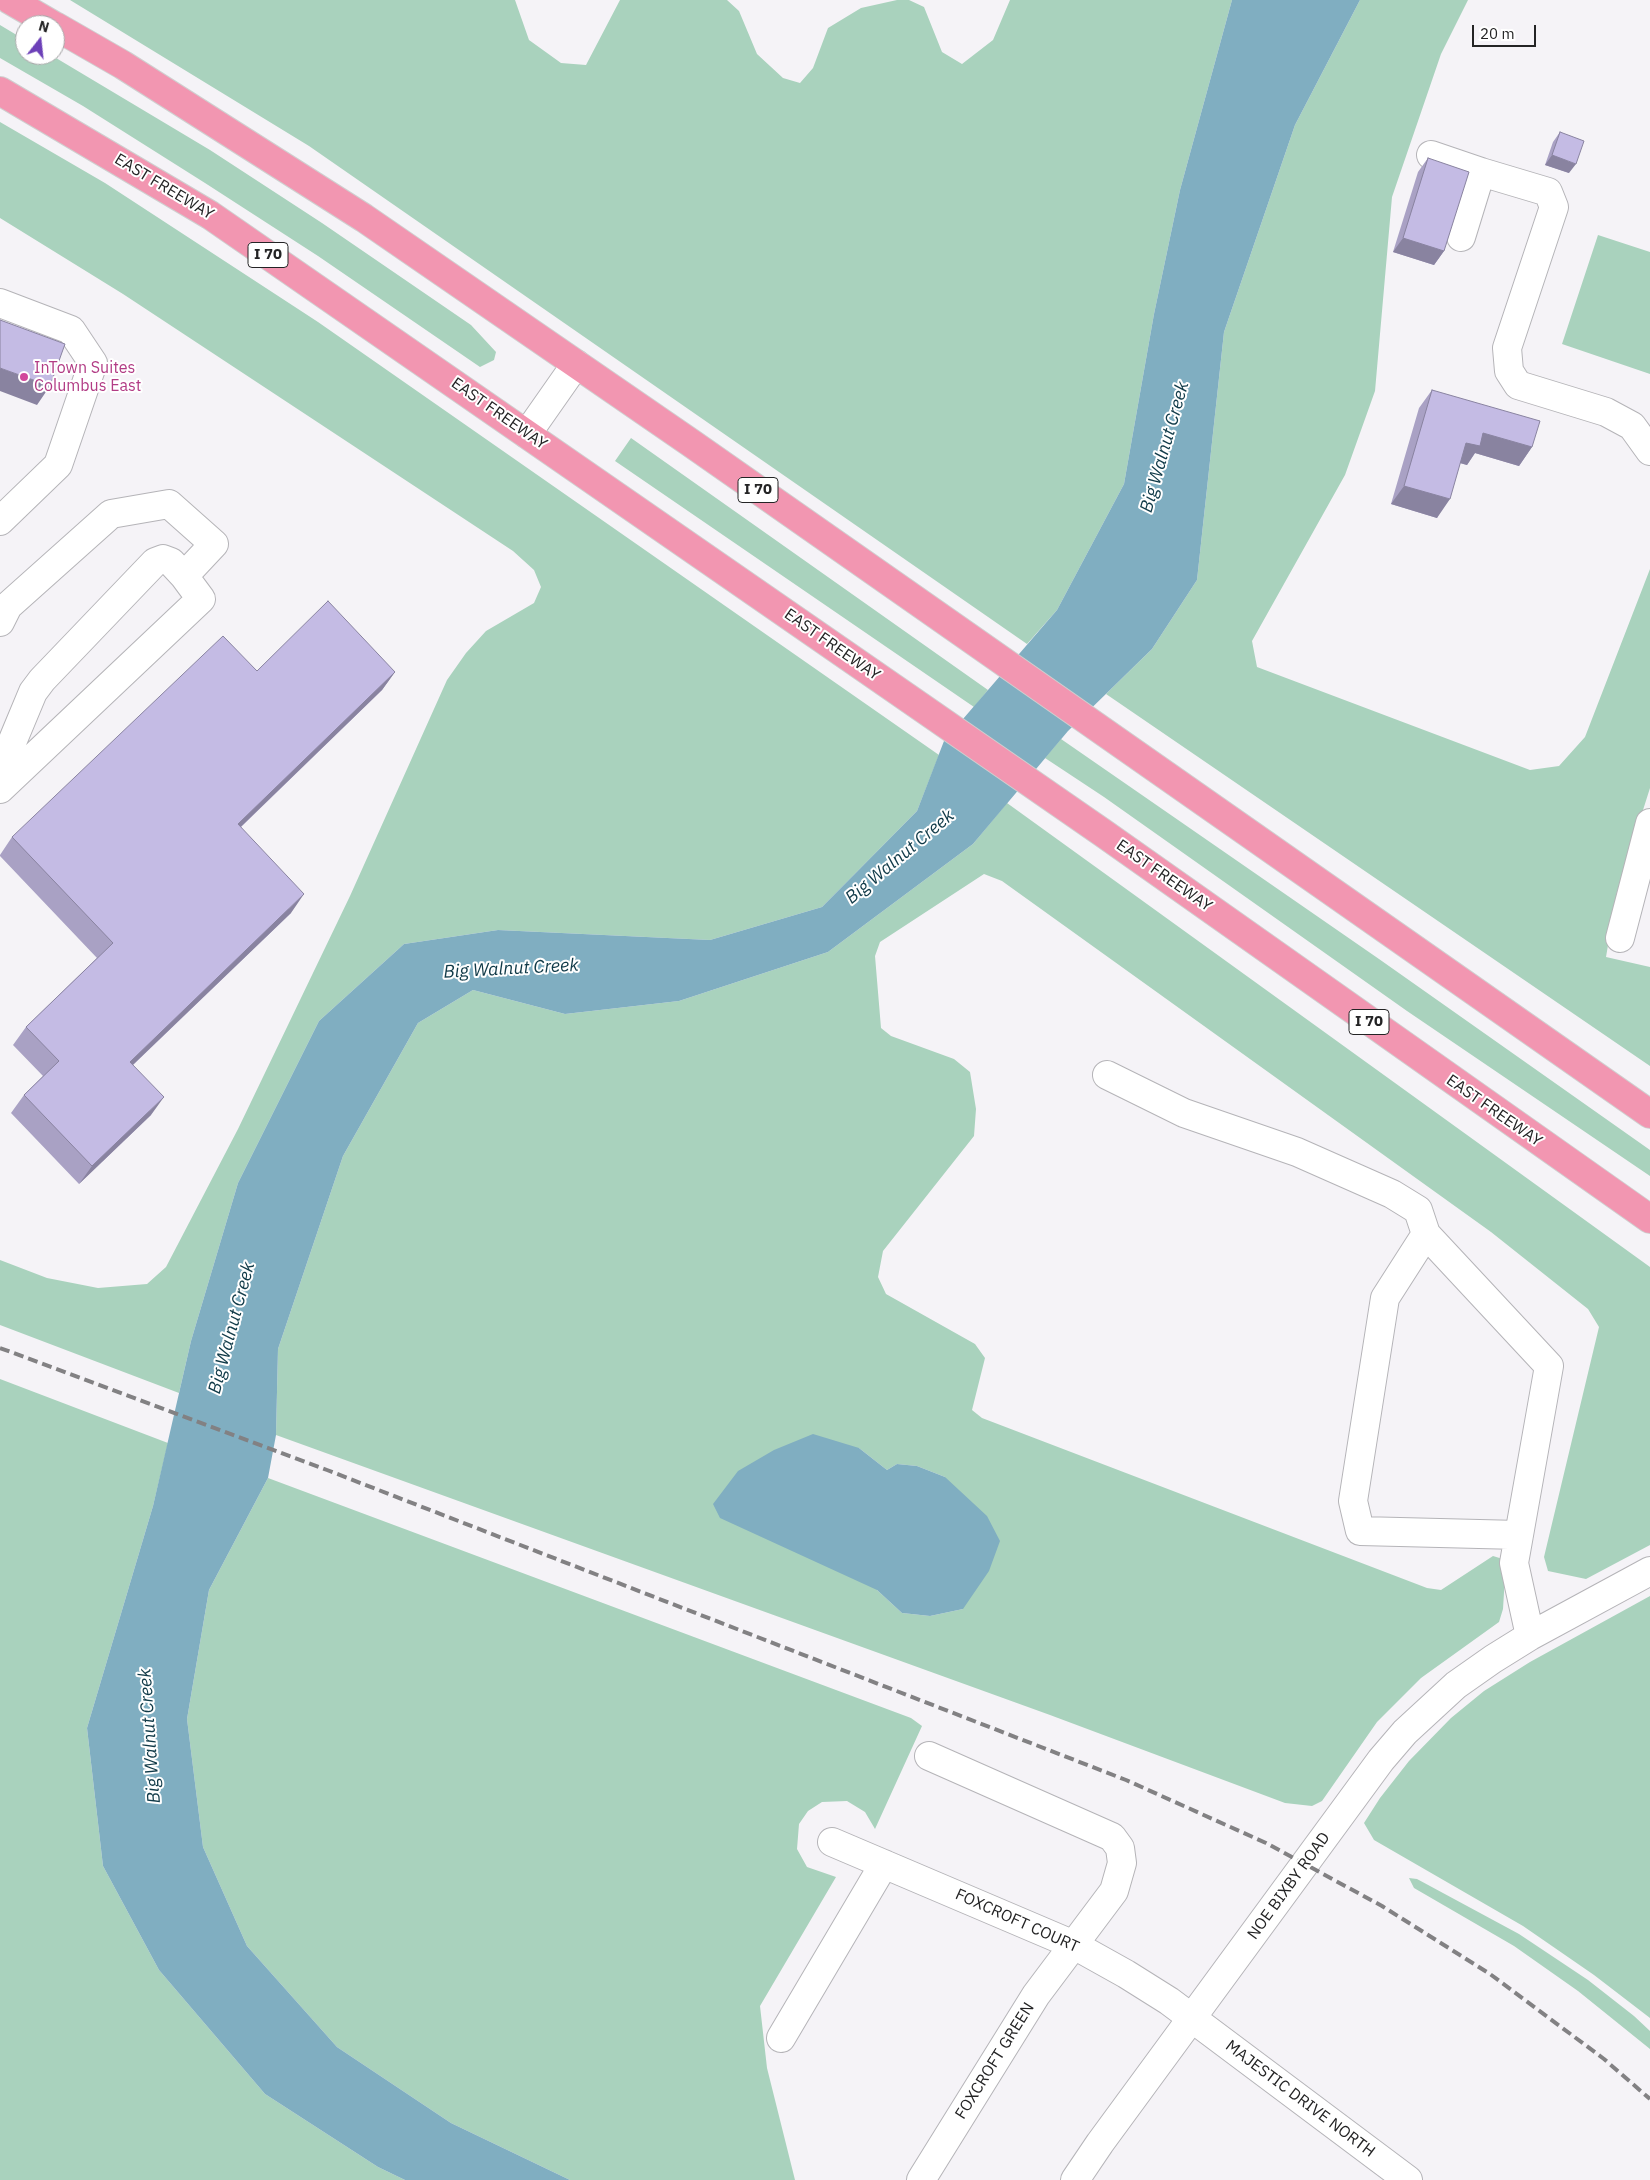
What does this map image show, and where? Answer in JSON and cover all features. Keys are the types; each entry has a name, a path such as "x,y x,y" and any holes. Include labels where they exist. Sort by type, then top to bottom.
{"highway":[{"name":"I 70","path":"10,0 35,15"},
{"name":"I 70","path":"65,32 131,70 364,218 1650,1114"},
{"name":"EAST FREEWAY","path":"0,91 210,215 1103,832 1645,1218"}],"street":[{"path":"1431,155 1548,192 1554,207 1507,348 1508,371 1518,385 1606,412 1632,426 1650,451"},
{"path":"1461,237 1481,172"},
{"path":"0,303 71,330 92,364 58,465 0,521"},
{"path":"527,434 576,364"},
{"path":"0,622 8,606 111,514 168,504 214,544 184,576"},
{"path":"0,771 33,692 42,680 155,562 163,559 171,562 201,598 0,788"},
{"path":"1620,938 1650,823"},
{"path":"1107,1075 1184,1114 1297,1152 1392,1194 1418,1210 1426,1234 1549,1366 1514,1563 1535,1634"},
{"path":"1426,1234 1385,1298 1353,1501 1360,1531 1519,1535"},
{"name":"NOE BIXBY ROAD","path":"1075,2180 1381,1760 1405,1732 1456,1686 1535,1634 1650,1571"},
{"name":"FOXCROFT GREEN","path":"921,2180 1036,1995 1114,1891 1122,1863 1120,1848 1112,1836 929,1756"},
{"name":"FOXCROFT COURT","path":"832,1842 1074,1945 1160,1995 1192,2018"},
{"path":"781,2038 884,1864"},
{"name":"MAJESTIC DRIVE NORTH","path":"1192,2018 1408,2180"}],"green space":[{"path":"70,0 515,0 529,40 561,63 586,65 620,0 727,0 739,11 757,54 783,78 800,83 813,68 828,28 861,8 897,0 909,0 924,7 942,52 962,64 993,40 1010,0 1232,0 1180,190 1154,314 1124,484 1057,610 1027,644 309,146"},
{"path":"1360,0 1468,0 1441,54 1392,197 1375,391 1345,475 1252,641 1257,667 1530,770 1559,766 1585,737 1650,569 1650,788 1617,892 1606,957 1650,967 1650,1066 1106,694 1152,649 1197,580 1224,332 1295,125"},
{"path":"0,25 15,34 15,65 65,65 65,63 210,150 322,223 471,325 496,352 494,360 480,367 318,256 205,183 83,106 0,58"},
{"path":"0,122 105,183 318,322 939,755 917,811 822,907 710,940 498,930 404,944 319,1021 238,1183 191,1341 179,1393 0,1325 0,1260 47,1278 98,1288 147,1284 166,1267 238,1129 350,896 447,680 466,653 486,631 534,603 541,587 534,570 513,551 123,294 0,218"},
{"path":"1598,235 1650,252 1650,374 1562,344"},
{"path":"631,438 988,690 974,707 615,461"},
{"path":"1061,739 1379,959 1650,1150 1650,1176 1407,1011 1104,797 1045,758"},
{"path":"1007,803 1650,1267 1650,1545 1586,1579 1548,1571 1544,1557 1599,1327 1588,1309 1491,1232 1002,881 984,874 880,942 875,956 881,1028 891,1036 954,1059 970,1072 976,1109 974,1136 883,1251 878,1277 886,1294 975,1344 985,1358 972,1410 982,1418 1427,1588 1441,1590 1493,1556 1506,1560 1503,1609 1499,1622 1421,1678 1377,1722 1322,1801 1312,1806 1285,1803 1050,1715 276,1435 278,1349 343,1156 418,1023 473,990 565,1014 679,1001 828,952 973,844","holes":["859,1448 887,1470 897,1464 917,1466 945,1477 963,1609 930,1616 902,1613 877,1590"]},
{"path":"0,1379 168,1443 153,1506 87,1728 103,1866 159,1970 265,2094 378,2167 405,2180 0,2180"},
{"path":"268,1478 911,1718 922,1726 875,1829 865,1812 847,1801 822,1802 808,1811 799,1824 797,1849 807,1867 836,1877 760,2006 767,2068 795,2180 570,2180 451,2123 337,2047 247,1946 203,1847 187,1719 209,1590"},
{"path":"1650,1596 1650,2018 1594,1975 1523,1926 1374,1840 1364,1823 1380,1798 1409,1761 1451,1718 1484,1691 1530,1662"},
{"path":"1409,1878 1417,1879 1519,1934 1588,1980 1650,2031 1650,2049 1578,1991 1514,1946 1414,1888"}],"water":[{"name":"Big Walnut Creek","path":"1232,0 1360,0 1295,125 1224,332 1197,580 1152,649 1068,731 973,844 828,952 679,1001 565,1014 473,990 418,1023 343,1156 278,1349 276,1435 268,1478 209,1590 187,1719 203,1847 247,1946 337,2047 451,2123 570,2180 405,2180 378,2167 265,2094 159,1970 103,1866 87,1728 153,1506 191,1341 238,1183 319,1021 404,944 498,930 710,940 822,907 917,811 944,741 1057,610 1124,484 1154,314 1180,190"},
{"path":"813,1434 859,1448 887,1470 897,1464 917,1466 945,1477 987,1516 1000,1541 989,1571 963,1609 930,1616 902,1613 877,1590 720,1518 713,1504 738,1471 774,1450"}],"building":[{"path":"1560,132 1584,141 1576,164 1552,155"},
{"path":"1428,158 1469,172 1444,251 1403,238"},
{"path":"0,320 65,344 50,386 0,368"},
{"path":"1432,390 1540,421 1532,447 1483,433 1480,446 1466,443 1450,499 1404,486"},
{"path":"328,601 395,672 238,824 304,894 130,1062 164,1097 92,1166 24,1095 59,1061 26,1027 113,943 12,837 223,636 257,671"}],"railway":[{"path":"0,1348 327,1470 1126,1780 1266,1843 1382,1906 1490,1974 1604,2059 1650,2099"}],"place":[{"name":"InTown Suites Columbus East","path":"24,377"}]}
